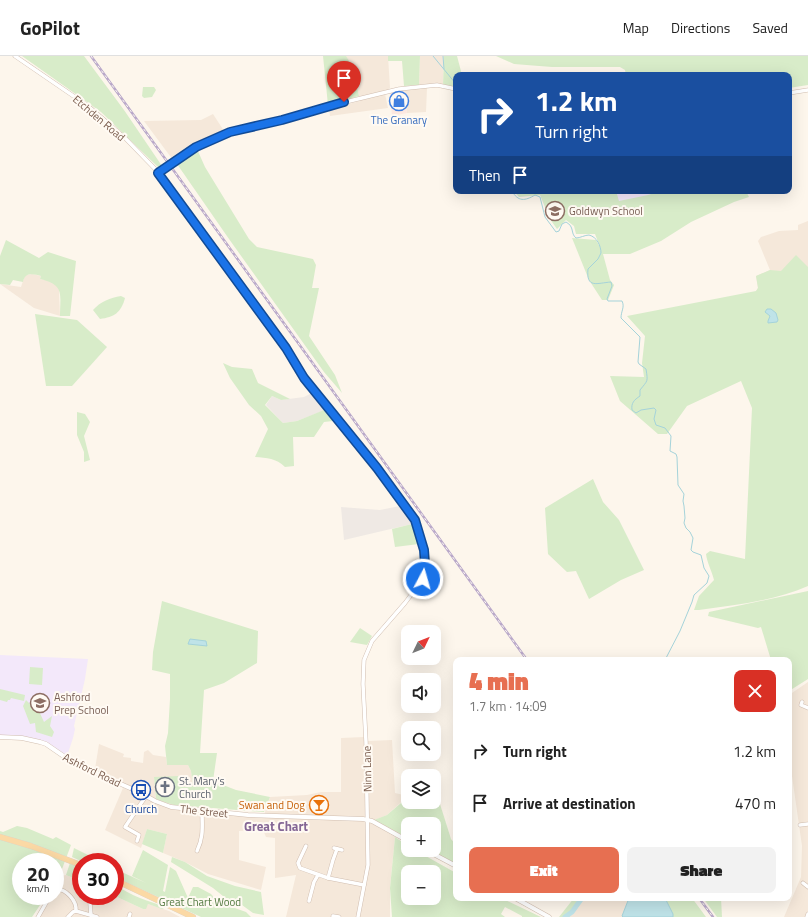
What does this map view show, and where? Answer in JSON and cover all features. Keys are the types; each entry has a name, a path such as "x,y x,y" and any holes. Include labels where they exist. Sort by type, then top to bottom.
{"main road":[{"path":"0,837 31,846 72,862"},
{"path":"124,884 193,917"}],"street":[{"name":"Etchden Road","path":"15,56 88,106 124,138 158,173 286,348 304,378 377,468 414,518 424,550 425,564 423,579 405,603 372,641 368,650 364,660 363,684 365,719"},
{"path":"158,173 196,147 230,132 276,122 329,106 399,89 438,85 453,88"},
{"path":"792,93 808,90"},
{"path":"800,704 808,708"},
{"name":"Ninn Lane","path":"358,917 368,865 365,719"},
{"name":"Ashford Road","path":"0,737 22,738 46,744 75,764 140,792"},
{"name":"The Street","path":"140,792 155,801 171,807 248,815 356,818 372,821 401,837"},
{"path":"137,841 139,834 125,827 146,796"},
{"path":"197,851 202,841 202,810"},
{"path":"303,849 298,862 298,865 301,868 328,878 364,885"},
{"path":"328,878 336,849 342,850"},
{"path":"439,857 453,864"},
{"path":"309,898 318,875"},
{"path":"803,883 808,887"},
{"path":"64,892 75,901 76,912"},
{"path":"520,901 549,917"},
{"path":"38,917 45,905"},
{"path":"89,916 90,905"},
{"path":"68,917 73,912 96,917"},
{"path":"333,916 339,917"}],"shaded area":[{"path":"340,56 388,56 390,88 385,94 388,108 330,116 329,109 360,101 352,66"},
{"path":"420,56 444,56 443,85 427,88 426,112 407,113 404,89 417,88 419,85"},
{"path":"404,89 407,113 392,116 390,92"},
{"path":"213,114 224,131 201,142 173,160 144,121 201,120"},
{"name":"Goldwyn School","path":"516,194 651,194 550,219 540,195 519,197"},
{"path":"808,221 808,370 756,291 758,288 756,276 770,270 758,241 761,237 779,231 798,230 798,225"},
{"path":"32,274 41,276 40,279 51,281 57,285 59,290 60,316 34,308 0,284 21,287 26,275"},
{"path":"312,393 325,410 297,421 283,423 266,405 272,396 281,400 304,397"},
{"path":"400,506 412,524 344,540 341,507 380,510"},
{"name":"Ashford Prep School","path":"0,655 88,659 74,726 75,729 67,756 46,743 0,736"},
{"path":"808,682 808,917 784,917 801,877 802,846 792,776 792,693"},
{"path":"364,737 368,741 392,740 395,793 401,794 401,802 387,815 370,822 395,837 390,887 390,917 286,917 296,875 275,878 275,838 266,837 263,830 239,831 239,860 266,867 261,890 208,874 163,853 167,834 147,829 141,848 105,830 123,788 170,807 263,818 270,797 307,795 321,792 341,792 341,738"},
{"path":"99,744 124,754 123,757 131,758 131,761 143,763 144,752 148,750 153,755 166,757 167,765 188,765 191,771 193,786 181,787 154,777 156,799 95,769"},
{"path":"64,875 72,877 72,905 124,905 124,900 143,909 148,904 169,911 180,917 36,917 43,905 64,905"},
{"path":"582,901 628,901 622,917 569,917"}],"green space":[{"path":"22,56 84,56 124,110 162,166 158,167 101,112"},
{"path":"323,56 346,56 352,66 359,96 328,105"},
{"path":"388,56 420,56 419,85 404,86 402,61 388,61"},
{"path":"444,56 457,56 461,72 453,72 453,87 443,85"},
{"path":"496,56 808,56 808,85 792,88 792,72 625,72 620,67 552,67 514,64"},
{"path":"143,87 154,87 156,90 152,97 144,98 142,96"},
{"path":"197,149 205,167 249,239 257,247 313,259 316,265 312,288 319,288 309,336 335,375 342,393 324,372 177,164"},
{"path":"516,194 617,194 619,201 651,194 748,194 749,197 734,202 691,222 661,241 630,254 603,254 610,280 614,285 608,300 602,300 589,280 572,238 596,240 600,247 595,234 576,234 574,226 566,220 557,229 550,219 540,195 519,197"},
{"path":"6,240 39,258 48,252 76,261 70,316 60,316 59,292 54,284 40,279 41,276 30,274 27,275 23,282 13,280 10,285 0,284 0,256"},
{"path":"796,255 808,267 808,586 768,599 694,610 699,596 714,580 706,554 710,551 745,559 752,408 741,381 687,406 667,434 658,434 620,401 610,376 644,377 642,363 645,336 627,316 756,291 758,288 756,276 770,270 781,271"},
{"path":"121,296 125,298 119,311 109,317 100,319 93,310 106,300"},
{"path":"35,314 77,320 107,347 72,386 46,386"},
{"path":"223,363 232,367 252,369 258,383 290,399 281,400 272,396 265,405 283,423 297,421 324,410 333,421 324,422 314,437 293,437 294,466 285,467 275,460 255,457 268,429 261,416 249,405 230,378"},
{"path":"77,412 85,414 90,422 84,436 90,460 84,462 84,452 77,435"},
{"path":"593,479 603,502 619,520 644,570 621,580 589,599 576,571 567,572 548,554 545,508"},
{"path":"412,524 419,544 395,547 392,529"},
{"path":"808,591 808,679 792,689 792,657 770,657 761,627 758,628 708,616 709,612"},
{"path":"162,601 258,631 257,663 224,683 204,690 200,753 217,753 213,781 236,790 270,797 264,812 174,805 156,799 154,777 179,776 181,787 193,786 191,771 188,765 167,765 165,746 168,733 170,674 152,670 153,652"},
{"path":"360,628 372,636 367,645 350,642"},
{"path":"30,667 43,668 42,685 29,684"},
{"path":"0,689 25,695 24,701 11,698 7,702 0,700"},
{"path":"42,695 47,707 39,711 44,722 52,716 50,726 54,732 52,737 36,732 35,723 30,724 23,706 26,700 32,706 36,703 32,696"},
{"path":"401,803 401,809 441,809 441,807 453,841 453,862 441,856 441,817 401,817 401,834 374,820 387,815"},
{"path":"17,826 27,828 53,839 56,837 71,845 64,864 64,853 12,853 12,905 40,905 32,917 0,917 0,831 3,832"},
{"path":"147,829 167,834 163,853 142,844"},
{"path":"395,837 401,841 401,857 427,857 453,871 453,901 507,901 541,917 522,917 505,907 501,914 505,917 392,917 390,888"},
{"path":"74,848 84,853 73,853"},
{"name":"Great Chart Wood","path":"143,850 168,865 163,891 165,892 170,867 176,871 188,898 193,887 198,887 211,894 218,902 246,912 251,917 201,917 124,881 124,873 146,883 132,876"},
{"name":"Great Chart Wood","path":"172,857 185,862 207,876 235,886 261,892 264,915 253,913 242,905 228,900 213,888 171,862"},
{"path":"70,863 72,864 72,877 66,875"},
{"path":"124,890 133,895 166,907 162,909 148,904 146,909 124,900"},
{"path":"572,901 582,901 569,917 559,917"},
{"path":"666,901 694,901 706,917 673,917"},
{"path":"705,901 721,901 722,917 717,917"}],"water":[{"path":"767,309 771,309 776,313 778,320 777,322 768,323 770,316 765,312"},
{"path":"190,639 206,641 207,646 188,644"},
{"path":"628,901 666,901 673,914 673,917 622,916"}],"waterway":[{"path":"433,56 453,80"},
{"path":"443,56 444,69"},
{"path":"514,194 519,199 525,199 535,195 540,197 545,217 556,232 559,231 562,224 566,222 571,226 573,234 576,238 589,235 596,240 601,253 598,259 588,269 589,280 597,284 611,282 612,286 607,299 608,301 622,301 623,307 621,318 640,337 638,362 646,369 647,379 640,390 640,396 633,404 632,410 636,413 641,410 654,408 656,410 654,419 656,425 665,428 671,436 670,451 676,454 677,457 678,485 684,494 684,523 693,538 691,550 701,555 704,568 709,576 707,583 694,595 680,631 667,657"},
{"path":"565,917 572,912 580,901"}],"railway":[{"path":"91,56 525,657"},
{"path":"701,901 713,917"}],"place":[{"name":"The Granary","path":"399,101"},
{"name":"Goldwyn School","path":"555,211"},
{"name":"Ashford Prep School","path":"40,703"},
{"name":"St. Mary's Church","path":"165,787"},
{"name":"Church","path":"141,790"},
{"name":"Swan and Dog","path":"319,805"}],"district":[{"name":"Great Chart","path":"276,826"}],"route":[{"path":"344,102 257,127 230,132 196,147 158,173 286,348 304,378 377,468 415,520 424,550 425,564 423,579"}]}
